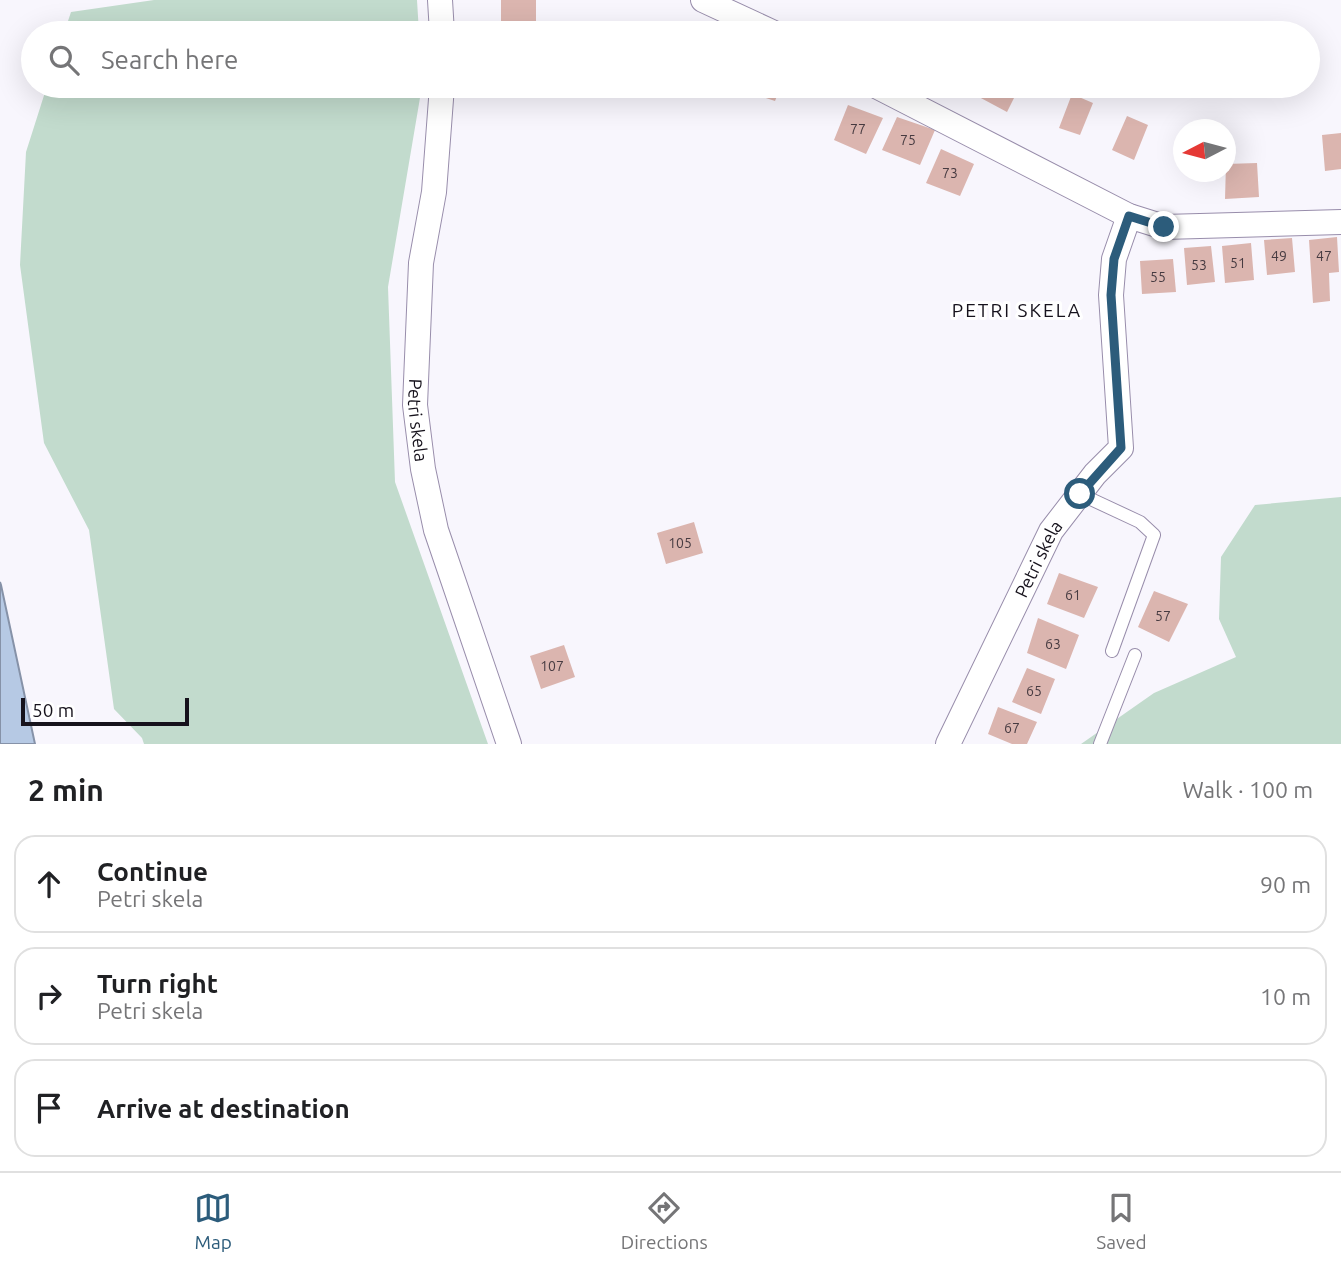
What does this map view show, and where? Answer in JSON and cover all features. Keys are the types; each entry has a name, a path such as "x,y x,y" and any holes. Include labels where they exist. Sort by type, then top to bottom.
{"street":[{"path":"440,0 441,21"},
{"path":"703,0 748,21"},
{"name":"Petri skela","path":"441,98 434,192 421,263 415,405 423,470 436,530 509,744"},
{"path":"899,98 1129,216 1164,227 1341,222"},
{"name":"Petri skela","path":"948,744 1024,582 1051,531 1121,448 1111,295 1114,259 1129,216"}],"lane":[{"path":"1080,494 1140,522 1154,535 1111,651"},
{"path":"1100,744 1135,655"}],"green space":[{"path":"154,0 417,0 418,21 68,21 71,12"},
{"path":"43,98 420,98 388,287 395,482 488,744 144,744 142,738 114,709 89,530 44,443 20,265 26,152"},
{"path":"1341,497 1341,744 1081,744 1154,693 1236,657 1219,619 1221,557 1255,505"}],"water":[{"path":"0,582 1,585 35,744 0,744"}],"building":[{"path":"501,0 536,0 536,21 501,21"},
{"path":"981,98 1014,98 1007,112"},
{"path":"1070,98 1081,98 1093,103 1080,135 1059,128"},
{"path":"848,105 883,118 866,154 834,140"},
{"path":"1127,116 1148,125 1134,160 1112,150"},
{"path":"897,117 935,130 920,165 882,150"},
{"path":"1341,133 1341,169 1325,171 1322,135"},
{"path":"941,149 974,164 960,196 926,183"},
{"path":"1257,163 1259,197 1225,199 1225,182 1236,182 1236,164"},
{"path":"1337,237 1339,272 1329,273 1330,301 1313,303 1309,240"},
{"path":"1292,238 1295,272 1267,275 1264,240"},
{"path":"1251,243 1254,280 1225,283 1222,246"},
{"path":"1211,246 1215,282 1187,285 1184,248"},
{"path":"1173,259 1176,292 1142,294 1140,261"},
{"path":"694,522 703,553 666,564 657,533"},
{"path":"1059,573 1098,587 1084,618 1047,604"},
{"path":"1154,591 1188,604 1169,642 1138,627"},
{"path":"1038,618 1079,635 1066,669 1027,653"},
{"path":"564,645 575,677 541,689 530,656"},
{"path":"1027,668 1055,679 1041,714 1012,702"},
{"path":"998,707 1037,722 1027,744 1012,744 988,734"}],"district":[{"name":"PETRI SKELA","path":"1017,310"}],"route":[{"path":"1080,494 1095,474 1121,448 1111,295 1114,259 1129,216 1164,227"}]}
